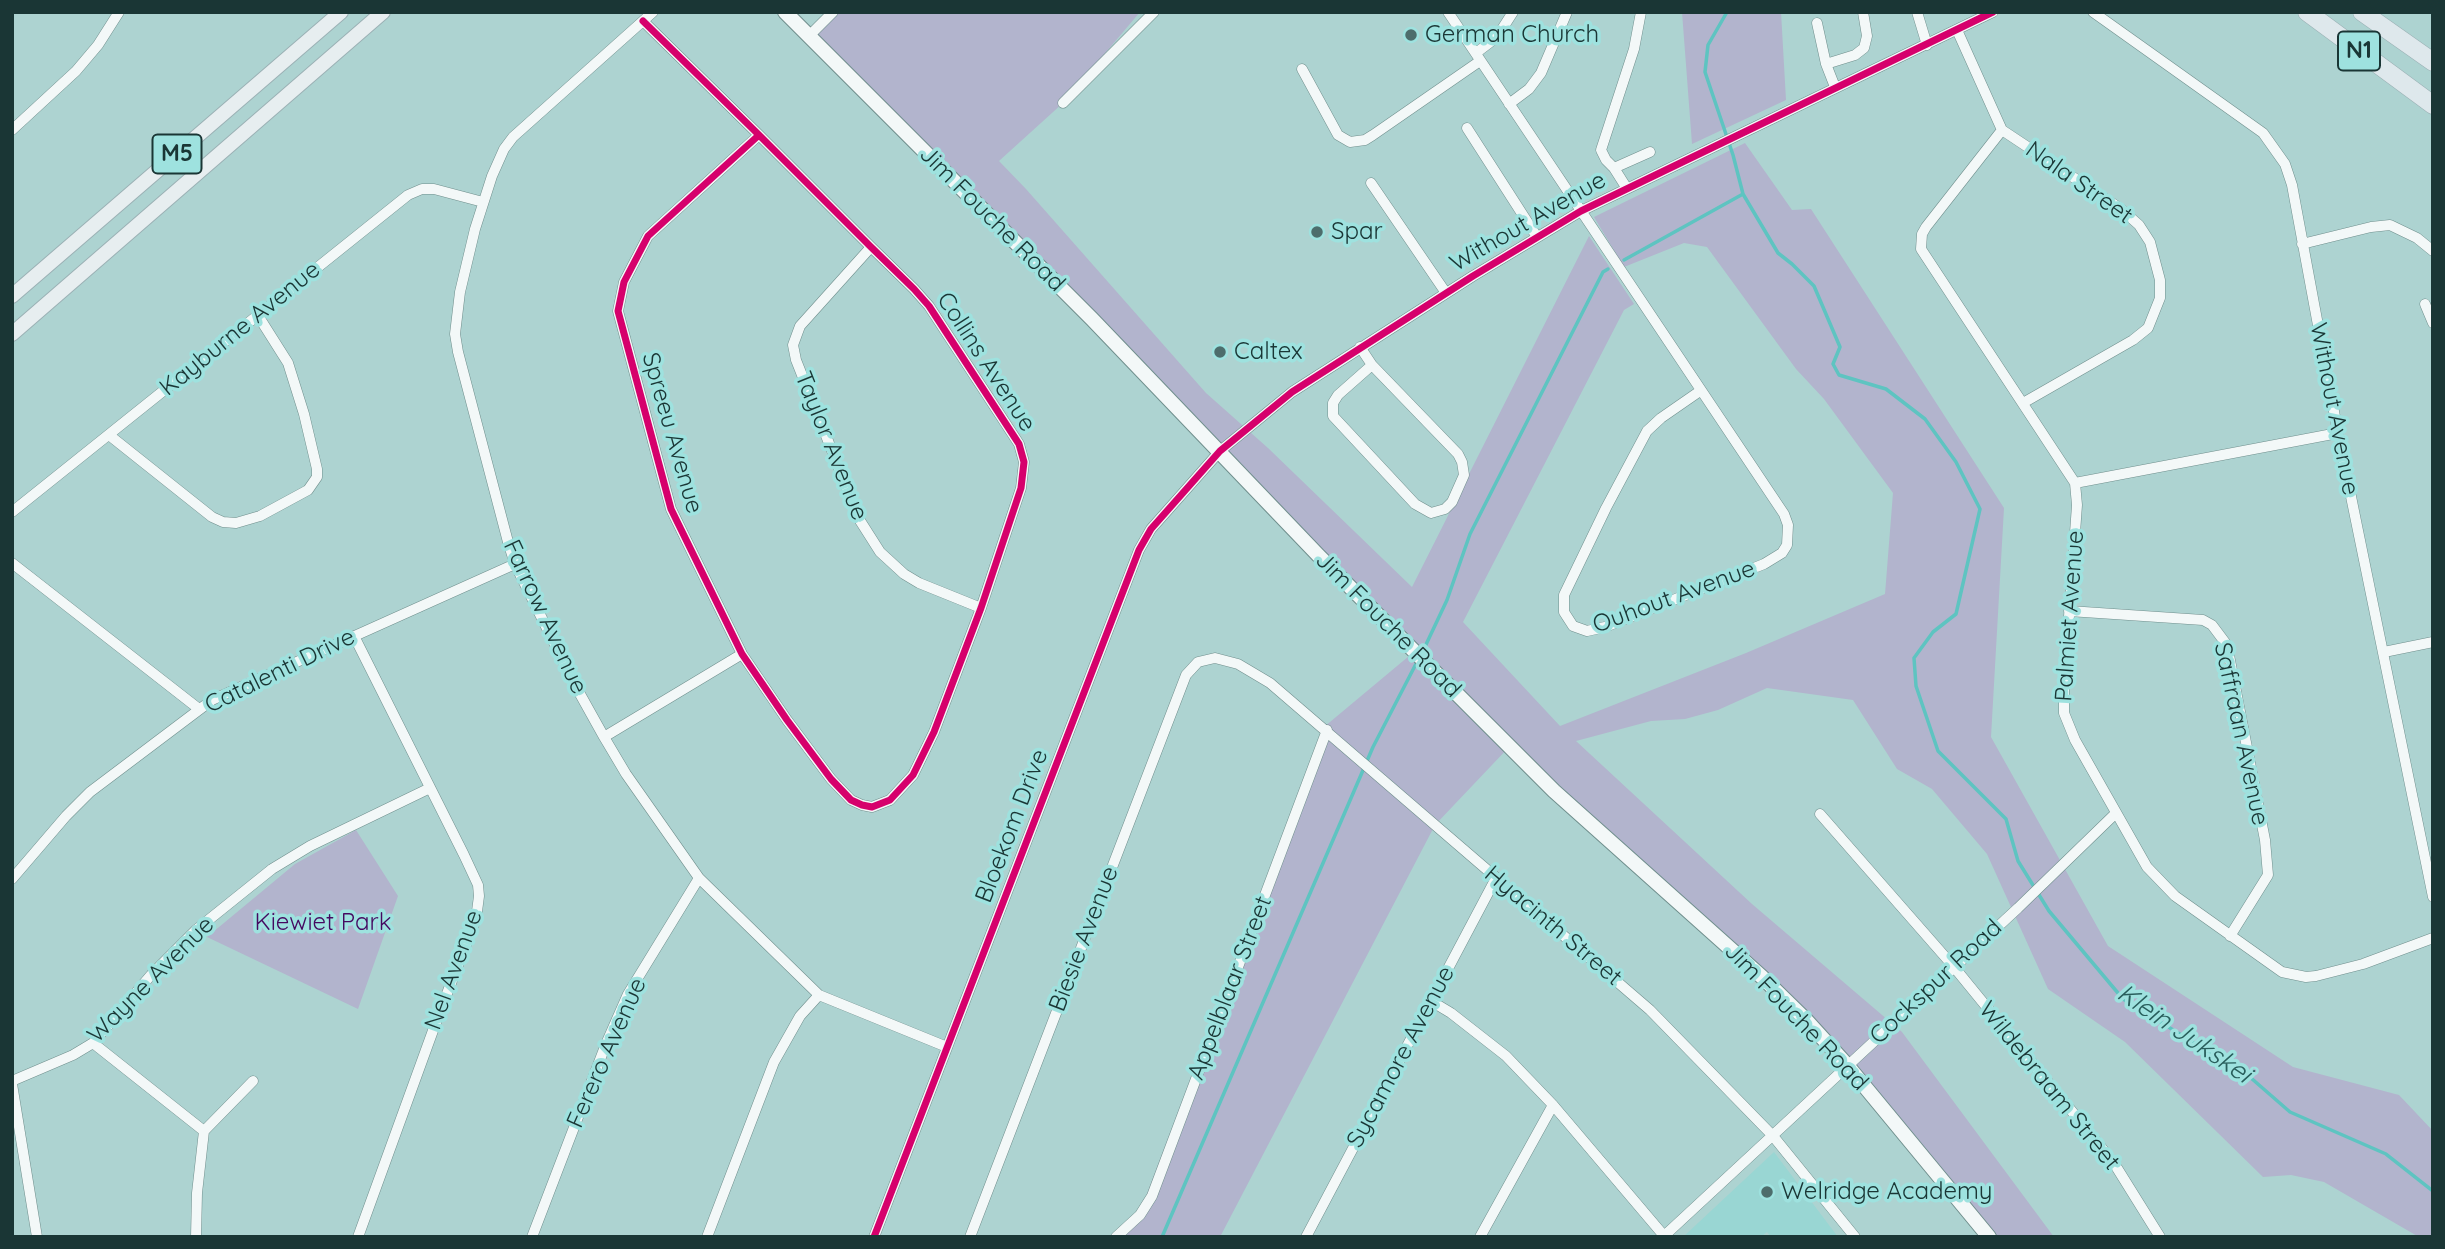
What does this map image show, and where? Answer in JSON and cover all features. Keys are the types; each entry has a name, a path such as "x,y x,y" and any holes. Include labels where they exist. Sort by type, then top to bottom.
{"highway":[{"name":"N1","path":"2307,12 2433,105"},
{"name":"N1","path":"2362,12 2433,62"}],"main road":[{"name":"M5","path":"12,296 341,12"},
{"name":"M5","path":"12,334 383,12"}],"street":[{"path":"12,130 76,71 98,45 119,12"},
{"name":"Farrow Avenue","path":"653,12 513,136 498,162 484,202 460,292 455,334 461,365 515,564 604,737 626,774 699,878 819,995 947,1047"},
{"name":"Jim Fouche Road","path":"785,12 1092,319 1311,548 1554,790 1762,977 1847,1065 1989,1237"},
{"path":"809,36 832,12"},
{"path":"1063,103 1154,12"},
{"name":"Ouhout Avenue","path":"1448,12 1784,514 1789,535 1782,553 1764,564 1605,627 1587,631 1573,626 1564,612 1564,595 1647,431 1700,391"},
{"path":"1301,69 1338,135 1350,142 1365,140 1478,57 1497,37 1513,12"},
{"path":"1509,104 1529,89 1541,73 1567,12"},
{"path":"1626,187 1601,150 1634,49 1641,12"},
{"path":"1826,64 1855,55 1864,48 1867,36 1863,12"},
{"path":"1917,12 1927,45"},
{"name":"Without Avenue","path":"1220,451 1292,392 1360,346 1581,211 1993,12"},
{"name":"Without Avenue","path":"2093,12 2263,134 2286,164 2433,897"},
{"name":"Collins Avenue","path":"643,20 929,306 1019,443 1024,462 1021,488 981,608 924,755 913,775 898,792 881,805"},
{"path":"1817,23 1826,64 1835,87"},
{"name":"Nala Street","path":"1957,30 2002,130 2121,209 2139,225 2150,242 2160,280 2160,298 2148,328 2133,340 2023,403"},
{"path":"1467,128 1537,237"},
{"path":"2002,130 1926,227 1922,234 1921,249 2075,483 2338,433"},
{"name":"Spreeu Avenue","path":"760,135 649,236 624,282 618,311 671,509 742,654 831,779 862,806 881,805"},
{"path":"1614,168 1650,152"},
{"path":"1371,183 1446,293"},
{"name":"Kayburne Avenue","path":"12,512 408,195 422,189 434,189 484,202"},
{"path":"2302,244 2390,225 2417,238 2433,251"},
{"name":"Taylor Avenue","path":"871,247 800,326 793,345 796,360 859,519 880,552 904,574 919,583 981,608"},
{"path":"2425,304 2433,323"},
{"path":"109,435 212,517 223,522 236,523 260,516 308,490 317,477 317,469 304,414 288,363 257,314"},
{"path":"1360,346 1372,365 1458,454 1464,475 1452,502 1445,509 1431,513 1415,504 1342,429 1333,416 1332,403 1338,395 1372,365"},
{"name":"Bloekom Drive","path":"874,1237 1139,550 1151,529 1220,451"},
{"name":"Palmiet Avenue","path":"2075,483 2077,505 2064,713 2075,740 2147,867 2175,897 2282,972 2306,977 2316,976 2363,964 2433,938"},
{"path":"12,563 199,709"},
{"name":"Catalenti Drive","path":"12,879 90,792 199,709 229,691 515,564"},
{"name":"Saffraan Avenue","path":"2069,611 2203,620 2212,625 2227,645 2265,840 2268,875 2230,936"},
{"name":"Nel Avenue","path":"354,635 478,885 479,908 358,1237"},
{"path":"2384,652 2433,642"},
{"path":"604,737 742,654"},
{"name":"Hyacinth Street","path":"1215,658 1238,664 1270,683 1650,1010 1773,1136 1855,1237"},
{"name":"Biesie Avenue","path":"970,1237 1186,675 1198,662 1215,658"},
{"name":"Appelblaar Street","path":"1116,1237 1140,1215 1152,1196 1327,730"},
{"name":"Wayne Avenue","path":"12,1083 93,1043 151,975 196,930 272,869 310,846 430,788"},
{"name":"Cockspur Road","path":"1664,1236 2116,813"},
{"name":"Wildebraam Street","path":"1820,814 1954,967 2117,1168 2160,1237"},
{"name":"Ferero Avenue","path":"532,1237 628,994 699,878"},
{"name":"Sycamore Avenue","path":"1306,1237 1496,878"},
{"path":"707,1237 774,1062 800,1016 819,995"},
{"path":"1430,1001 1451,1013 1506,1056 1553,1105 1664,1236"},
{"path":"93,1043 204,1131"},
{"path":"196,1237 197,1193 204,1131 253,1081"},
{"path":"12,1083 37,1237"},
{"path":"1480,1237 1553,1105"}],"shaded area":[{"name":"Welridge Academy","path":"1774,1152 1838,1237 1771,1237 1767,1232 1761,1237 1683,1237"}],"green space":[{"path":"838,12 1140,12 1063,103 999,161 1206,393 1268,448 1412,587 1589,236 1634,304 1624,310 1463,622 1560,726 1746,653 1885,594 1893,493 1824,399 1796,369 1707,247 1684,243 1624,267 1594,217 1745,143 1792,210 1811,209 2004,508 1991,737 2108,946 2293,1067 2399,1095 2433,1131 2433,1237 2419,1237 2324,1182 2291,1175 2263,1177 2125,1042 2048,989 1987,854 1932,789 1897,769 1853,700 1767,688 1718,710 1685,719 1651,721 1576,741 1752,904 1902,1032 2054,1237 1991,1237 1847,1065 1510,746 1435,825 1220,1237 1112,1237 1142,1207 1324,727 1415,651 809,34"},
{"path":"1682,12 1781,12 1786,100 1692,144"},
{"name":"Kiewiet Park","path":"356,830 398,896 358,1009 207,937 295,864"}],"waterway":[{"name":"Klein Jukskei","path":"1727,12 1708,45 1705,72 1743,194 1778,253 1814,286 1840,347 1833,364 1839,375 1886,389 1925,419 1956,462 1980,509 1956,614 1933,632 1914,658 1916,686 1938,751 2006,819 2018,861 2049,911 2123,999 2251,1078 2290,1112 2386,1154 2433,1191"},
{"path":"1624,260 1743,194"},
{"path":"1422,653 1447,600 1470,534 1603,272 1608,269"},
{"path":"1162,1237 1373,747 1418,660"}],"cycle path":[{"path":"874,1237 1139,550 1151,529 1220,451 1292,392 1473,276 1581,211 1993,12"},
{"path":"643,21 759,135 914,289 929,306 1019,444 1024,462 1021,488 981,608 934,732 913,775 890,800 872,807 851,800 831,779 742,654 671,509 618,311 624,282 648,236 759,135"}],"place":[{"name":"German Church","path":"1411,35"},
{"name":"Spar","path":"1317,232"},
{"name":"Caltex","path":"1220,352"},
{"name":"Welridge Academy","path":"1767,1192"}]}
